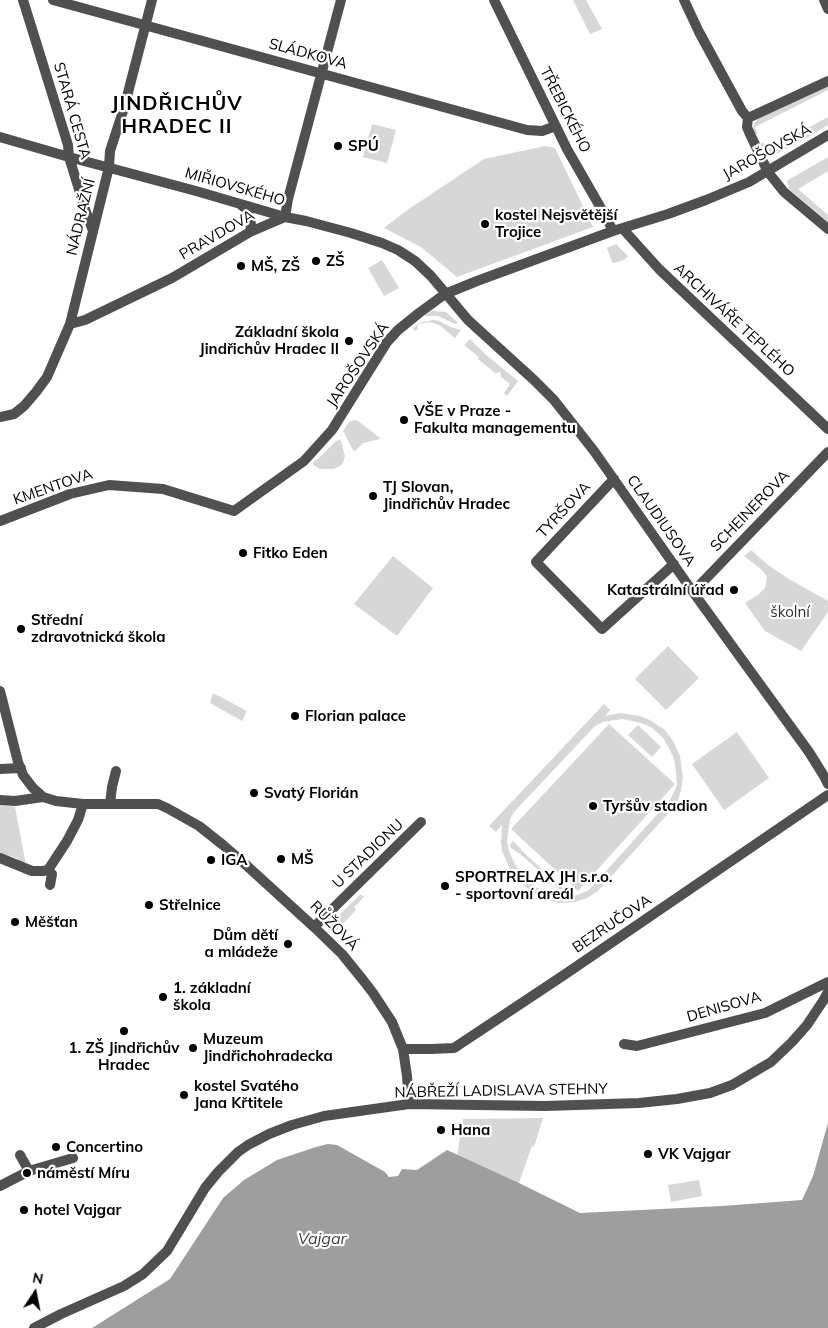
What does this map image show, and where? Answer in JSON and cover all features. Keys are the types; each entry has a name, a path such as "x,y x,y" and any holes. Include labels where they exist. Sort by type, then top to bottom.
{"street":[{"name":"STARÁ CESTA","path":"23,0 68,145 69,157 93,231"},
{"name":"SLÁDKOVA","path":"53,0 527,130 542,131 556,126"},
{"name":"NÁDRAŽNÍ","path":"0,417 14,414 36,392 47,377 70,324 109,167 110,151 124,108 152,0"},
{"path":"286,217 288,199 341,0"},
{"name":"TŘEBICKÉHO","path":"494,0 567,149 606,216 618,230"},
{"path":"684,0 699,32 742,111 748,118 747,127 768,172 784,192 828,229"},
{"path":"824,0 828,9"},
{"path":"748,118 828,81"},
{"name":"JAROŠOVSKÁ","path":"234,511 304,461 332,430 387,342 398,330 445,294 618,230 706,200 768,172 828,135"},
{"name":"MIŘIOVSKÉHO","path":"0,137 382,243 398,250 424,269 445,294"},
{"path":"239,203 245,208 250,218 250,232"},
{"name":"PRAVDOVA","path":"70,324 85,320 172,278 250,232 286,217"},
{"name":"ARCHIVÁŘE TEPLÉHO","path":"618,230 828,429"},
{"name":"CLAUDIUSOVA","path":"445,294 468,320 554,400 594,450 693,592 809,752 828,784"},
{"name":"SCHEINEROVA","path":"693,592 828,452"},
{"name":"TYRŠOVA","path":"614,479 536,562 602,629 674,564"},
{"name":"KMENTOVA","path":"0,521 70,494 109,485 164,489 234,511"},
{"path":"0,691 21,768 28,782 43,797"},
{"path":"0,769 21,768"},
{"path":"110,804 116,771"},
{"name":"BEZRUČOVA","path":"403,1049 454,1048 828,795"},
{"path":"0,800 15,801 43,797"},
{"name":"RŮŽOVÁ","path":"43,797 56,801 82,804 153,804 167,808 199,826 223,845 342,954 373,993 392,1022 403,1049 408,1076 409,1104"},
{"path":"0,858 32,871 48,870 68,840 78,820 82,804"},
{"name":"U STADIONU","path":"314,927 421,822"},
{"path":"48,870 52,874 50,885"},
{"name":"DENISOVA","path":"624,1044 637,1046 765,1012 828,982"},
{"name":"NÁBŘEŽÍ LADISLAVA STEHNY","path":"34,1328 124,1286 143,1274 167,1251 205,1188 218,1172 229,1160 248,1145 269,1134 324,1116 409,1104 545,1106 639,1103 710,1093 732,1085 771,1062 807,1025 828,992"},
{"path":"20,1155 29,1171"},
{"path":"0,1186 29,1171 73,1158"}],"green space":[{"path":"573,0 586,0 602,29 590,34"},
{"path":"828,83 828,90 755,127 758,134 754,134 754,123 759,118"},
{"path":"828,117 828,125 810,136 773,156 764,153 761,144 763,142 767,150"},
{"path":"372,124 396,130 387,163 363,157"},
{"path":"545,146 555,148 593,227 457,277 421,247 384,228 484,159"},
{"path":"828,157 828,171 798,189 828,215 828,222 788,188 787,182"},
{"path":"616,244 628,256 624,260 614,263 607,248"},
{"path":"382,260 399,288 384,296 368,268"},
{"path":"433,311 446,312 458,323 455,324 438,316 424,315"},
{"path":"434,320 461,330 455,338 439,325 433,323 420,324 417,327 418,329 415,331 413,329 422,322"},
{"path":"470,339 486,355 518,381 507,396 504,393 510,384 501,377 500,372 495,373 464,345"},
{"path":"358,421 380,439 363,443 354,452 343,431 349,422"},
{"path":"339,440 341,441 345,456 340,466 334,469 320,469 313,465 314,461"},
{"name":"školní","path":"751,550 768,565 789,579 828,601 828,612 801,651 765,631 745,603 765,588 767,577 762,570 744,556"},
{"path":"393,556 433,588 397,636 354,604"},
{"path":"668,646 699,678 666,710 635,679"},
{"path":"213,693 247,711 242,721 210,703"},
{"name":"Tyršův stadion","path":"604,704 610,710 605,716 620,713 640,716 665,730 680,756 683,778 677,802 598,891 587,898 575,902 559,903 548,900 529,890 510,869 502,851 502,825 496,832 489,826","holes":["622,719 651,727 664,739 673,756 677,784 670,800 589,890 572,897 552,895 536,887 516,866 509,851 507,841 510,819 514,812 595,726 603,722"]},
{"name":"Tyršův stadion","path":"609,724 675,784 578,891 511,829"},
{"path":"638,725 661,747 652,757 628,735"},
{"path":"737,732 769,778 724,810 692,764"},
{"path":"0,805 15,807 26,865 17,858 0,854"},
{"path":"513,841 566,891 564,893 509,846"},
{"path":"361,894 364,897 354,907 356,910 337,930 330,924"},
{"path":"543,1118 534,1147 532,1146 519,1183 457,1156 463,1119"},
{"path":"699,1180 702,1196 671,1202 668,1185"}],"water":[{"name":"Vajgar","path":"828,1123 828,1328 92,1328 170,1279 223,1198 244,1180 277,1160 316,1147 328,1144 337,1145 385,1172 389,1177 398,1176 402,1169 417,1170 447,1150 580,1213 802,1200 813,1176"}],"place":[{"name":"SPÚ","path":"338,146"},
{"name":"kostel Nejsvětější Trojice","path":"485,224"},
{"name":"ZŠ","path":"316,261"},
{"name":"MŠ, ZŠ","path":"241,266"},
{"name":"Základní škola Jindřichův Hradec II","path":"349,341"},
{"name":"VŠE v Praze - Fakulta managementu","path":"404,420"},
{"name":"TJ Slovan, Jindřichův Hradec","path":"373,496"},
{"name":"Fitko Eden","path":"243,553"},
{"name":"Katastrální úřad","path":"734,590"},
{"name":"Střední zdravotnická škola","path":"21,629"},
{"name":"Florian palace","path":"295,716"},
{"name":"Svatý Florián","path":"254,793"},
{"name":"Tyršův stadion","path":"593,806"},
{"name":"MŠ","path":"281,859"},
{"name":"IGA","path":"211,860"},
{"name":"SPORTRELAX JH s.r.o. - sportovní areál","path":"445,886"},
{"name":"Střelnice","path":"149,905"},
{"name":"Měšťan","path":"15,922"},
{"name":"Dům dětí a mládeže","path":"288,944"},
{"name":"1. základní škola","path":"163,997"},
{"name":"1. ZŠ Jindřichův Hradec","path":"124,1031"},
{"name":"Muzeum Jindřichohradecka","path":"193,1048"},
{"name":"kostel Svatého Jana Křtitele","path":"184,1095"},
{"name":"Hana","path":"441,1130"},
{"name":"Concertino","path":"56,1147"},
{"name":"VK Vajgar","path":"648,1154"},
{"name":"náměstí Míru","path":"27,1173"},
{"name":"hotel Vajgar","path":"24,1210"}],"district":[{"name":"JINDŘICHŮV HRADEC II","path":"177,116"}]}
